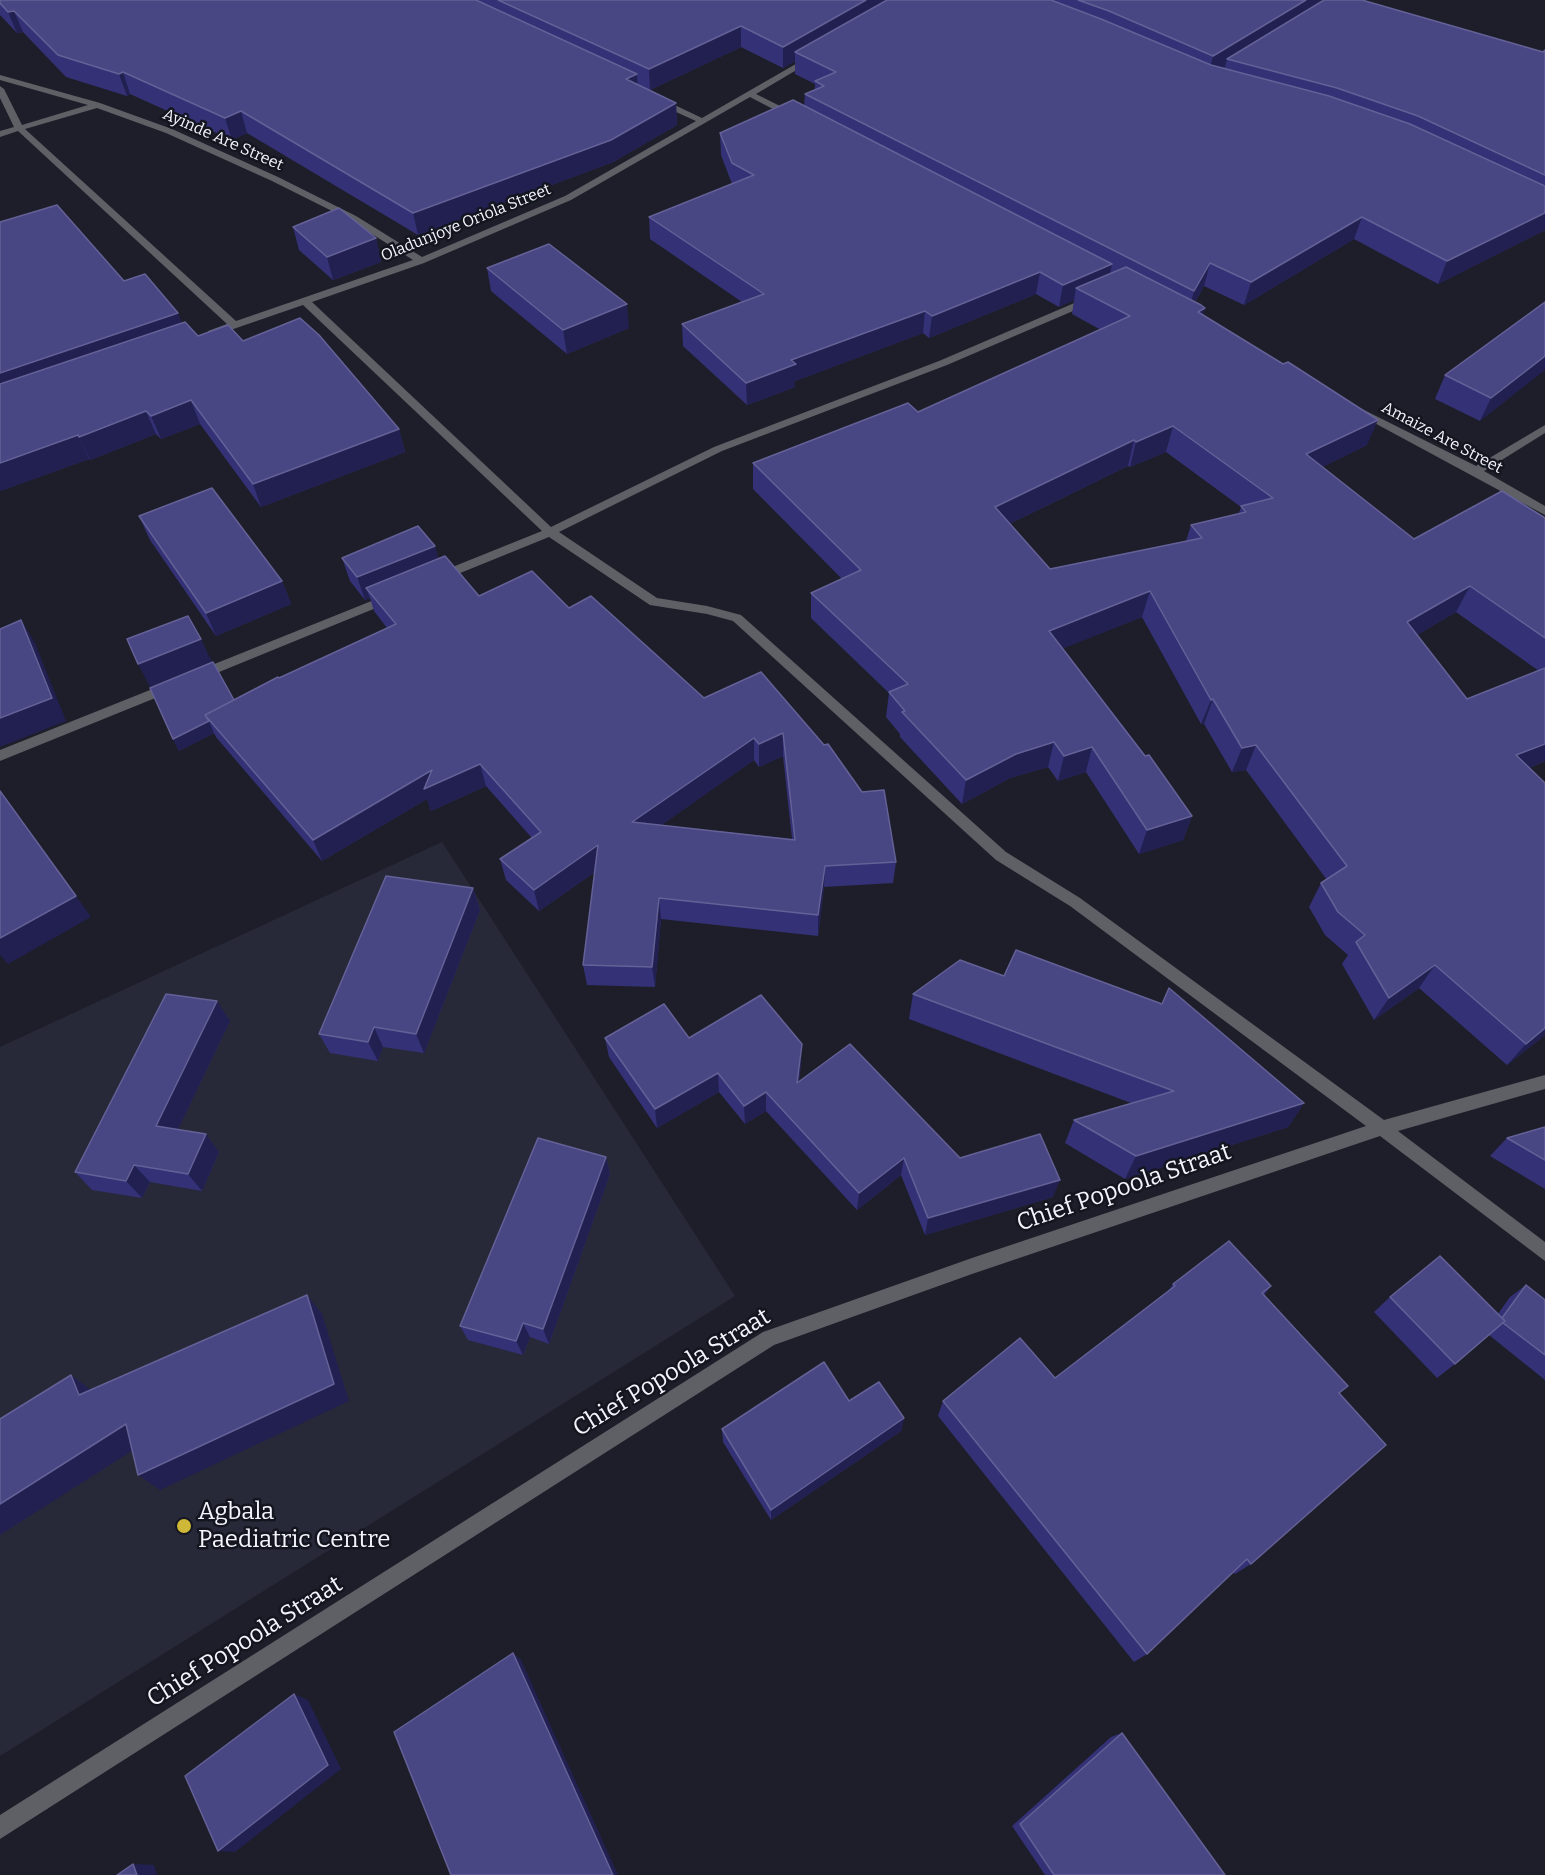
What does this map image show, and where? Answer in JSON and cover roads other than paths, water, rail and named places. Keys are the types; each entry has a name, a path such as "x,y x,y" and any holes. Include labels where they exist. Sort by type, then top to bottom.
{"street":[{"name":"Oladunjoye Oriola Street","path":"200,337 420,261 568,198 821,53"},
{"name":"Ayinde Are Street","path":"0,77 97,105 169,131 275,179 352,218 420,261"},
{"path":"0,89 20,128 234,325"},
{"path":"750,94 803,122"},
{"path":"648,96 703,121"},
{"path":"0,134 97,105"},
{"path":"430,581 550,532 718,449 943,363 1099,296"},
{"path":"304,300 550,532 654,602 707,610 737,618 1001,856 1075,902 1382,1128 1545,1253"},
{"name":"Amaize Are Street","path":"1354,408 1476,471 1545,511"},
{"path":"1476,471 1545,428"},
{"path":"0,756 397,594"},
{"name":"Chief Popoola Straat","path":"0,1828 769,1338 972,1266 1382,1128 1545,1082"}],"place":[{"name":"Agbala Paediatric Centre","path":"184,1526"}]}
